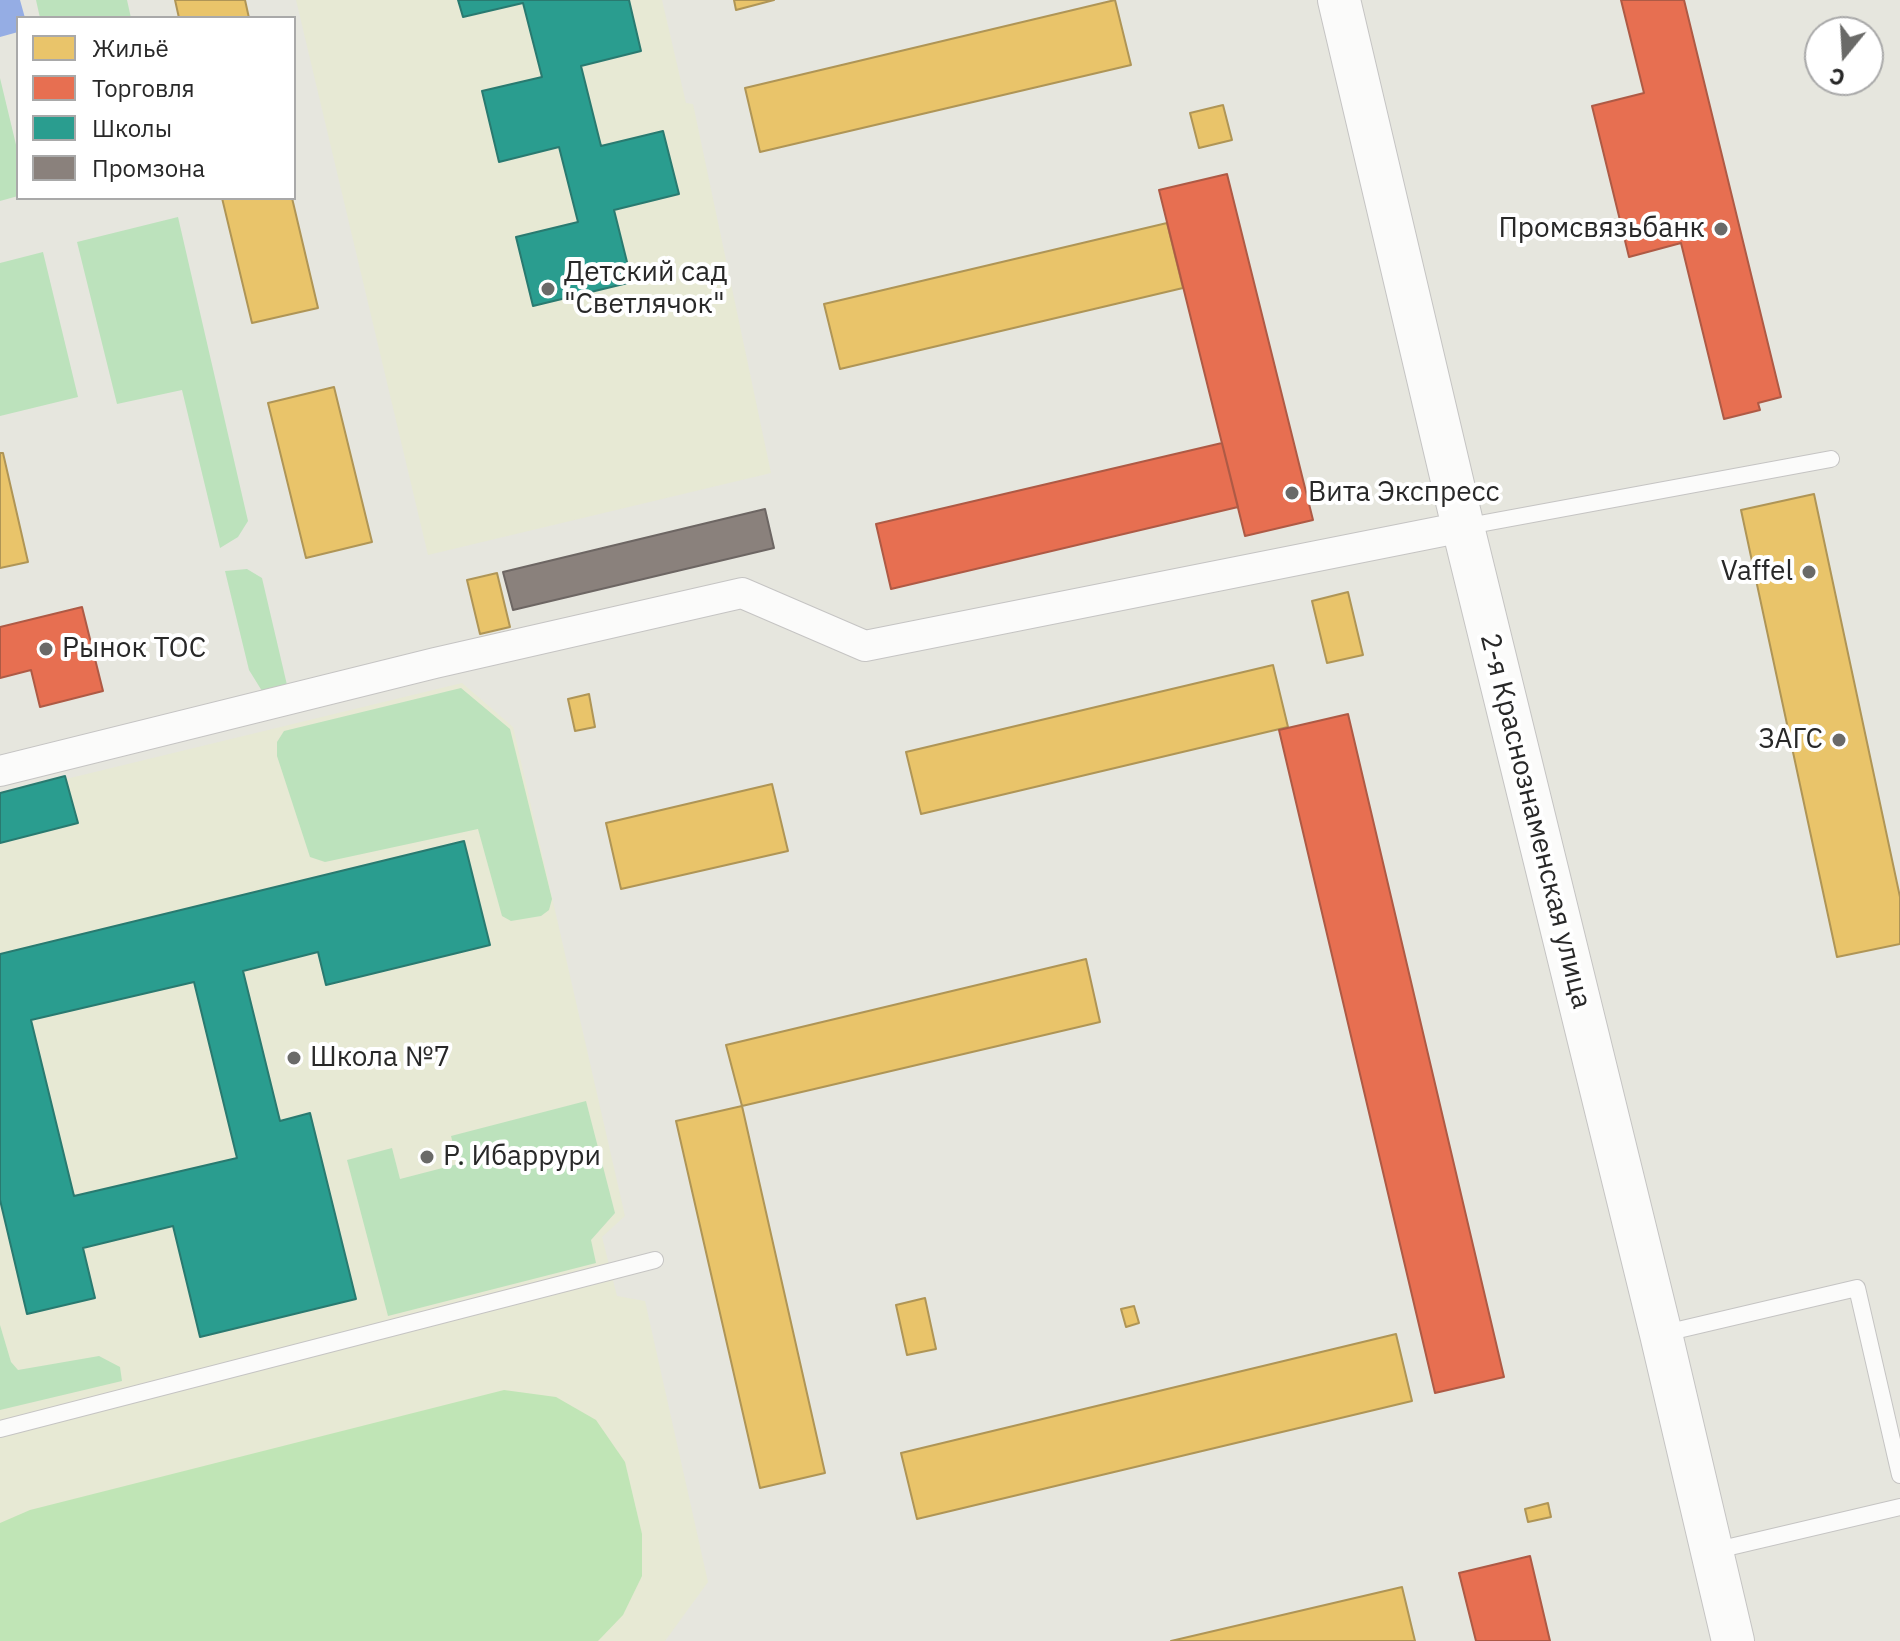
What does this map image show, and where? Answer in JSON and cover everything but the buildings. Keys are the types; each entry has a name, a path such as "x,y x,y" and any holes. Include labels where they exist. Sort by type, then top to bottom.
{"street":[{"name":"2-я Краснознаменская улица","path":"1339,0 1463,527 1733,1641"},
{"path":"0,771 435,663 742,593 865,646 1463,527"}],"lane":[{"path":"1463,527 1831,459"},
{"path":"0,1429 655,1260"},
{"path":"1661,1334 1857,1288 1900,1475"},
{"path":"1713,1551 1900,1507"}],"shaded area":[{"name":"Детский сад \"Светлячок\"","path":"296,0 662,0 686,103 693,104 771,473 428,555"},
{"name":"Школа №7","path":"462,683 513,727 625,1216 602,1237 617,1296 645,1301 708,1582 665,1641 0,1641 0,843 66,779"}],"green space":[{"path":"36,0 127,0 131,16 40,16"},
{"path":"0,78 16,145 16,197 0,201"},
{"path":"178,217 248,521 238,537 220,548 182,390 117,404 77,242"},
{"path":"43,252 78,397 0,416 0,263"},
{"path":"247,569 262,578 287,685 262,691 249,670 225,571"},
{"path":"461,688 510,729 552,899 549,910 541,916 511,921 502,916 478,829 325,862 310,857 277,756 277,742 284,731"},
{"path":"586,1101 615,1213 591,1240 596,1263 388,1316 347,1160 392,1148 400,1179 458,1164 451,1136"},
{"path":"0,1325 11,1362 18,1370 99,1356 120,1367 122,1381 0,1410"},
{"path":"504,1390 556,1397 596,1420 625,1462 642,1534 642,1576 623,1615 598,1641 0,1641 0,1523 30,1510"}],"water":[{"path":"0,0 20,0 24,16 16,16 16,33 0,37"}],"place":[{"name":"Промсвязьбанк","path":"1721,229"},
{"name":"Детский сад \"Светлячок\"","path":"548,289"},
{"name":"Вита Экспресс","path":"1292,493"},
{"name":"Vaffel","path":"1809,572"},
{"name":"Рынок ТОС","path":"46,649"},
{"name":"ЗАГС","path":"1839,740"},
{"name":"Школа №7","path":"294,1058"},
{"name":"Р. Ибаррури","path":"427,1157"}]}
